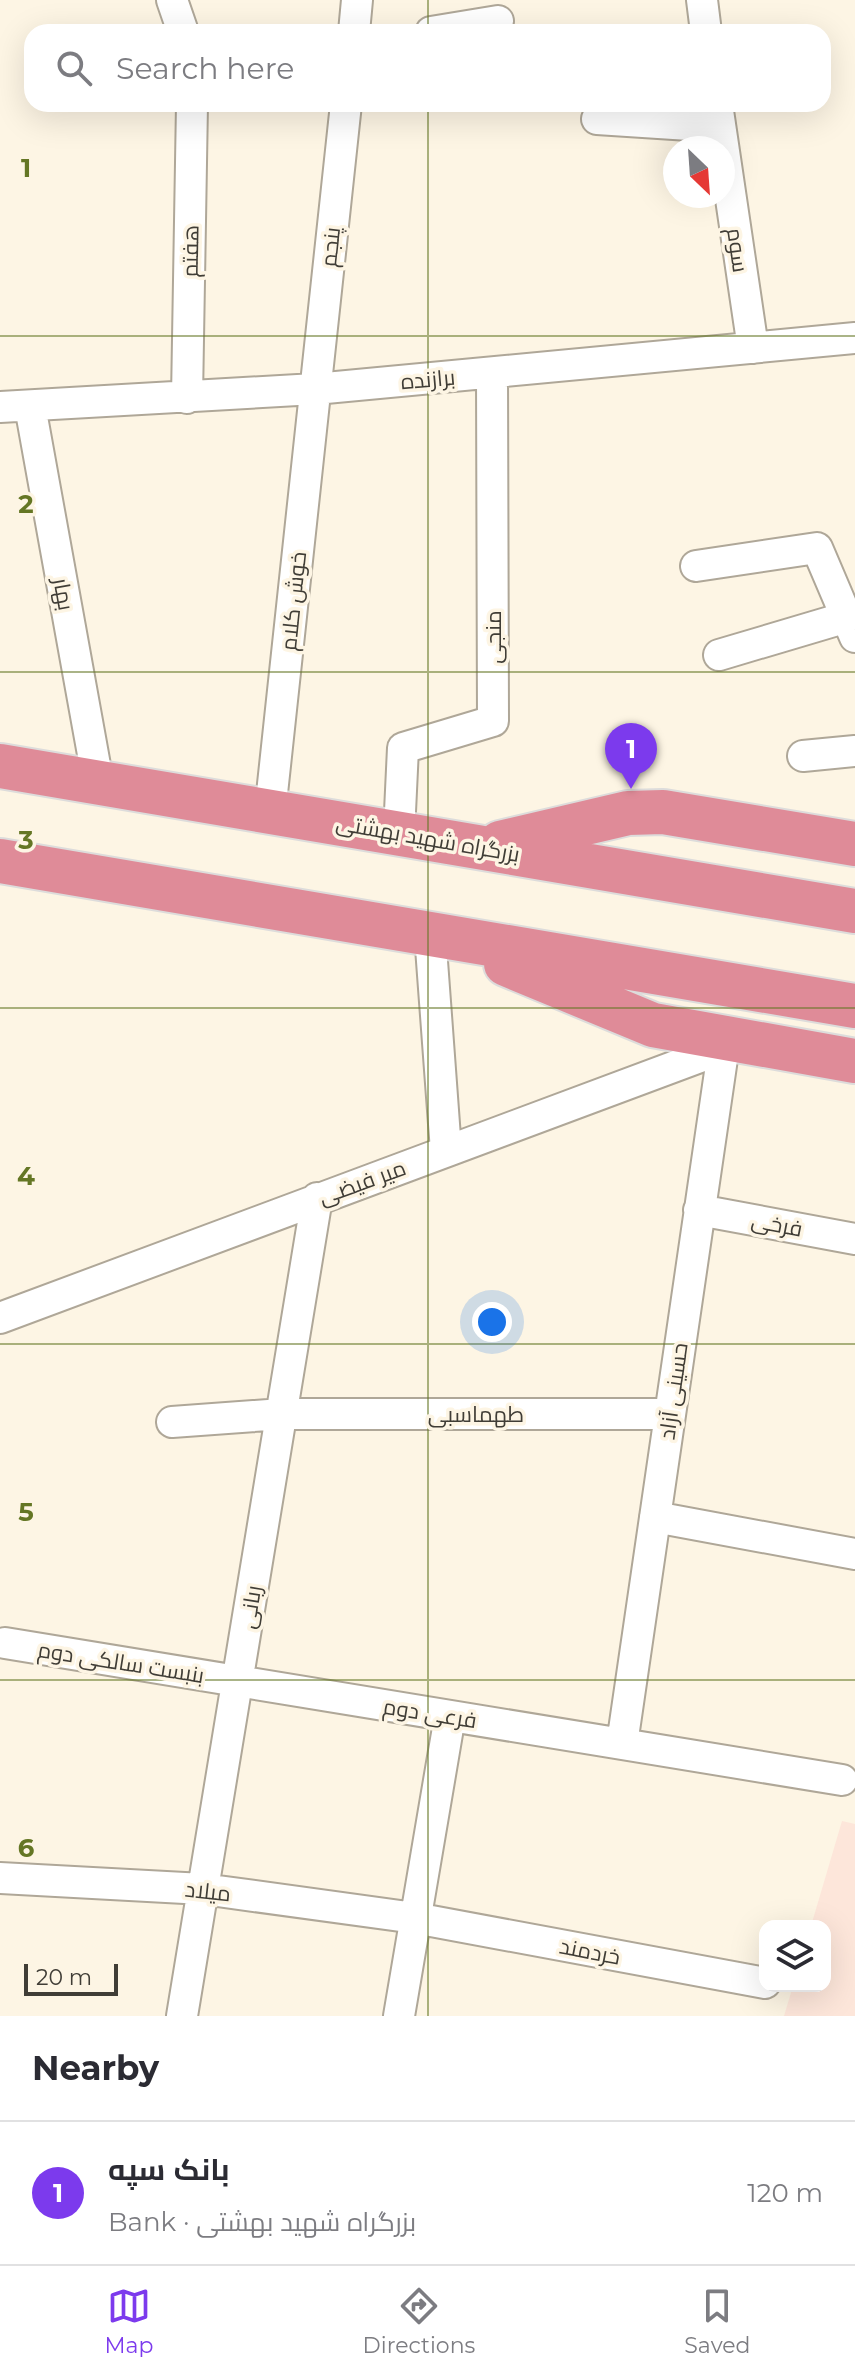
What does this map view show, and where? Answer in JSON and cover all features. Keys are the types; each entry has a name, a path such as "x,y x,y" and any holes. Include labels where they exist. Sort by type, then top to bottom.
{"highway":[{"name":"بزرگراه شهید بهشتی","path":"0,766 855,911"},
{"path":"481,847 628,813 654,812 855,844"},
{"path":"0,861 855,1006"},
{"path":"436,935 643,1023 724,1043 855,1061"}],"street":[{"path":"172,0 180,24"},
{"path":"355,24 357,0"},
{"path":"702,0 705,24"},
{"path":"480,24 498,21"},
{"name":"هفتم","path":"187,398 192,112"},
{"name":"پنجم","path":"315,389 345,112"},
{"path":"597,119 718,115"},
{"name":"سوم","path":"718,115 753,348"},
{"name":"برازنده","path":"15,407 315,389 855,338"},
{"name":"منجی","path":"399,833 403,748 493,721 492,373"},
{"name":"خوش کلام","path":"270,812 315,389"},
{"name":"بهار","path":"15,407 98,782"},
{"path":"696,566 817,548 851,627 719,655"},
{"path":"803,756 855,751"},
{"path":"436,935 446,1151"},
{"name":"میر فیضی","path":"0,1318 724,1043"},
{"name":"حسینی آزاد","path":"622,1744 724,1043"},
{"name":"ربانی","path":"182,2016 317,1198"},
{"name":"فرخی","path":"699,1210 855,1239"},
{"name":"طهماسبی","path":"172,1422 282,1414 670,1414"},
{"path":"655,1517 855,1554"},
{"name":"بنبست سالکی دوم","path":"5,1643 238,1681"},
{"name":"فرعی دوم","path":"238,1681 842,1780"},
{"path":"399,2016 450,1716"},
{"name":"میلاد","path":"0,1878 203,1889 415,1918"},
{"name":"خردمند","path":"415,1918 759,1982"}],"shaded area":[{"path":"842,1821 855,1824 855,2016 784,2016 791,1992 831,1992 831,1920 813,1920"}],"place":[{"name":"بانک سپه","path":"631,789"}]}
